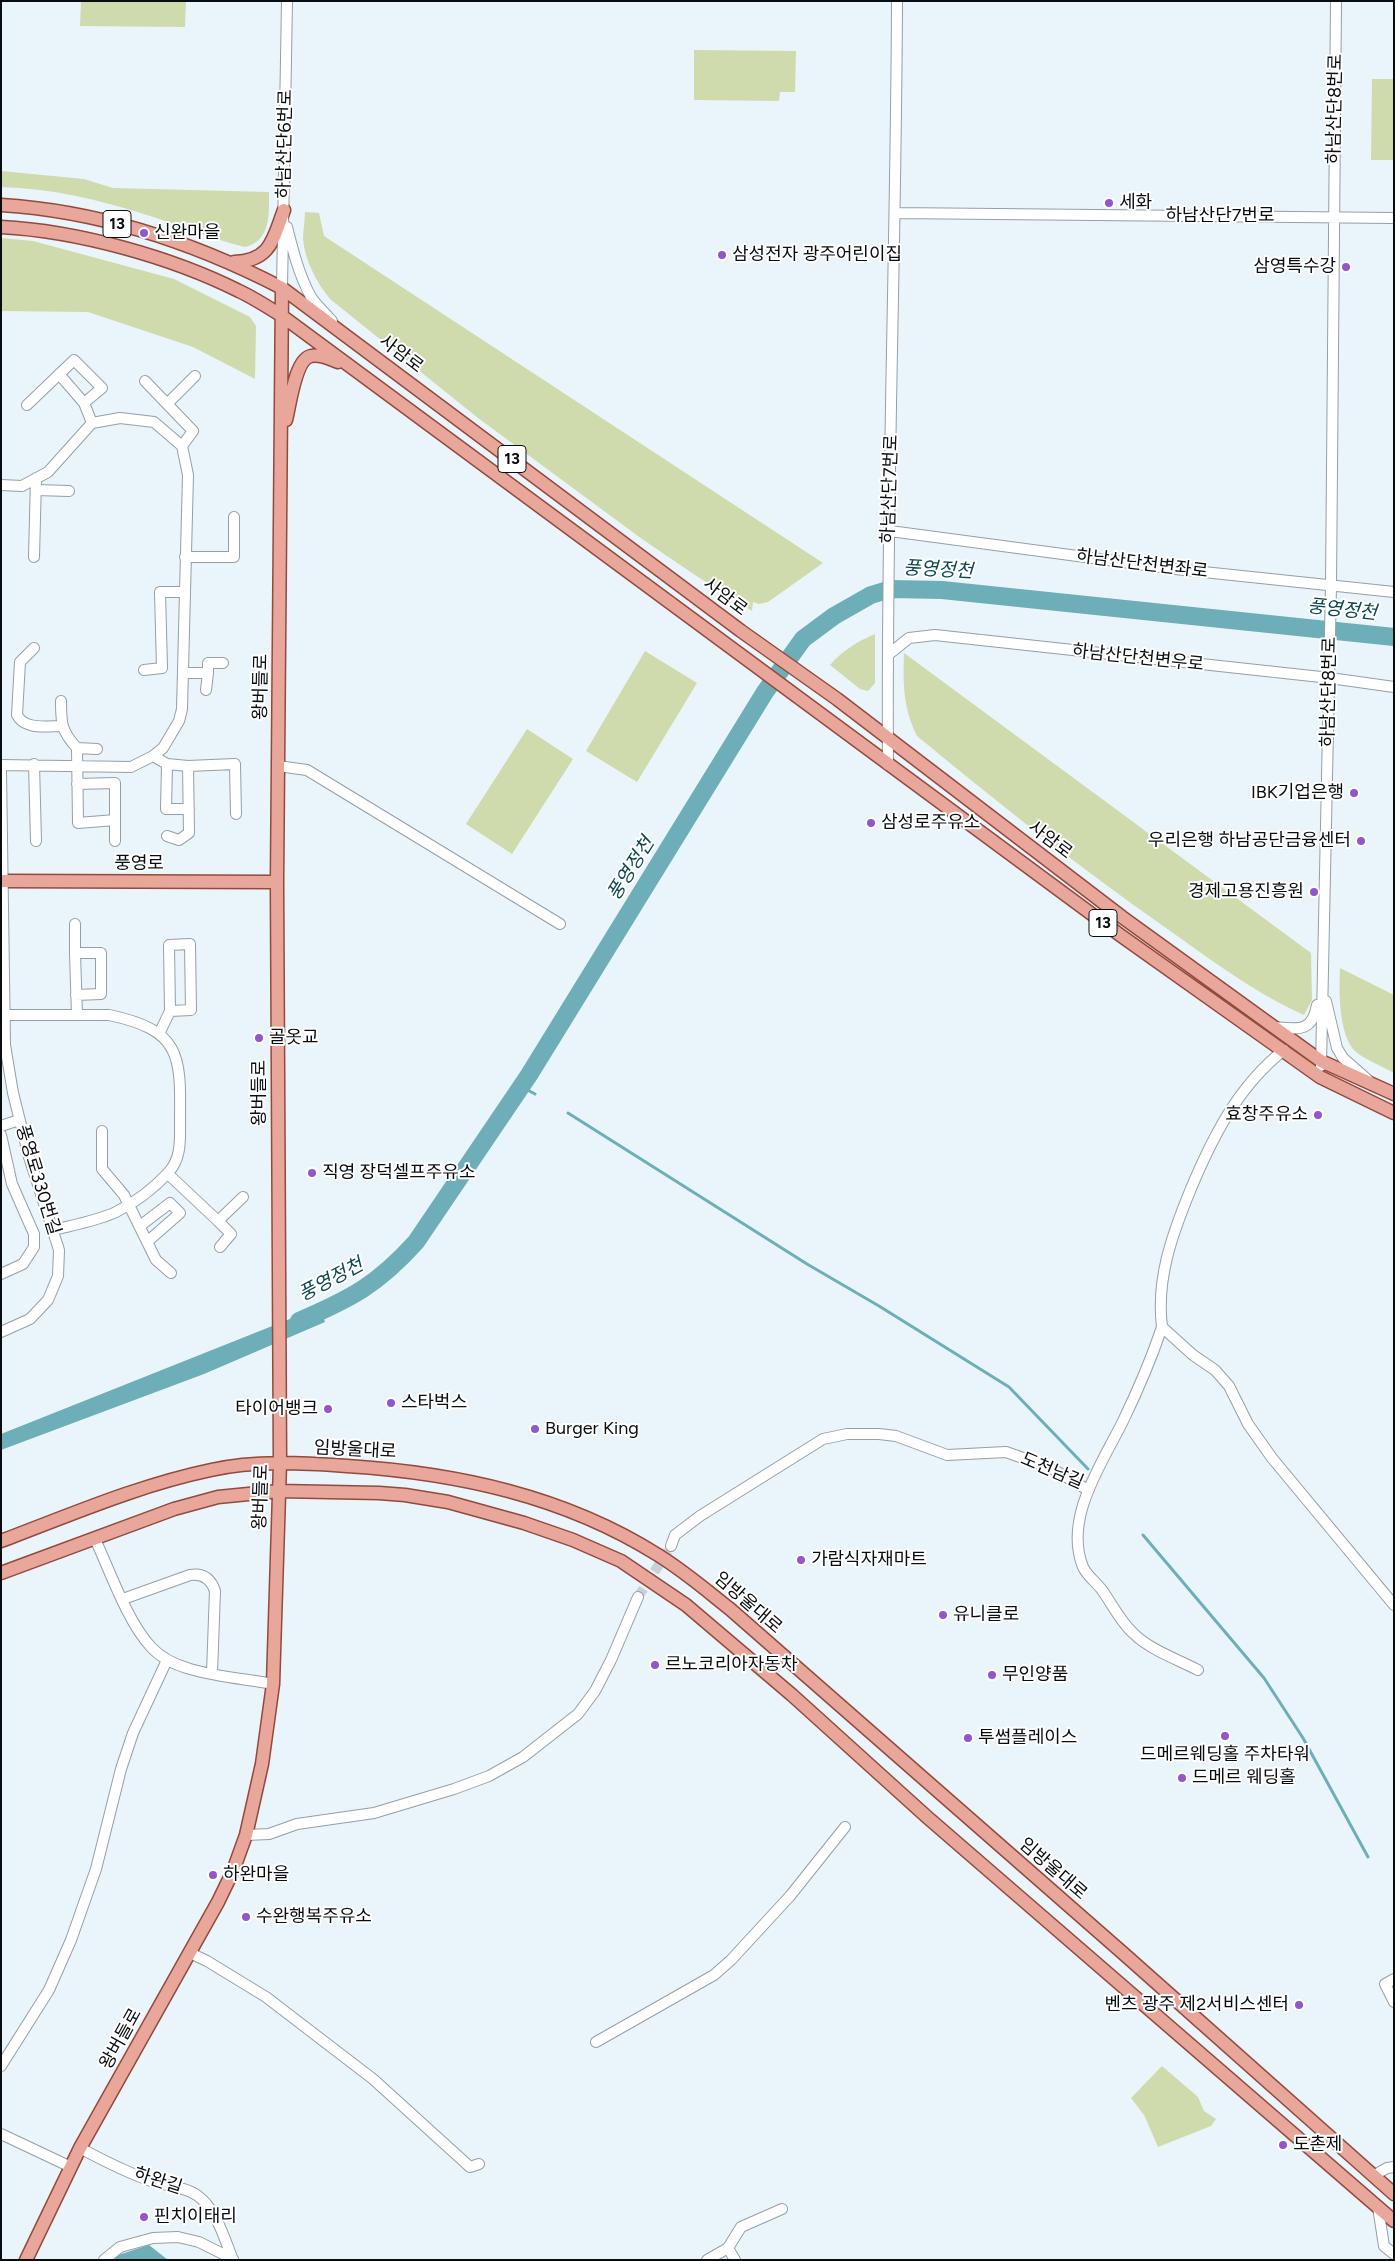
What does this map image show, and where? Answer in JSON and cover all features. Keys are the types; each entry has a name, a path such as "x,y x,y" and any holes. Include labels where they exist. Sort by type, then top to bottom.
{"main road":[{"name":"사암로","path":"1,205 41,207 114,223 185,245 229,262 282,288 741,631 836,699 1114,911 1274,1027 1321,1061 1394,1094"},
{"path":"229,262 247,262 265,253 271,244 284,210"},
{"name":"사암로","path":"1,226 36,229 82,238 180,266 239,291 282,316 1120,935 1320,1077 1394,1113"},
{"name":"왕버들로","path":"26,2260 80,2148 218,1902 246,1835 262,1764 273,1684 280,1463 277,882 282,288"},
{"path":"281,442 299,368 303,360 310,356 318,355 349,365"},
{"name":"풍영로","path":"2,881 277,882"},
{"name":"임방울대로","path":"1,1541 102,1502 172,1480 212,1469 280,1463 415,1471 510,1491 572,1510 619,1532 659,1555 730,1609 1394,2194"},
{"path":"1,1573 174,1509 218,1496 279,1491 388,1494 448,1502 524,1523 573,1540 621,1561 684,1603 792,1695 927,1817 1394,2221"}],"street":[{"name":"하남산단6번로","path":"282,288 287,1"},
{"name":"하남산단7번로","path":"888,764 888,549 890,531 896,213 897,1"},
{"name":"하남산단8번로","path":"1320,1077 1330,675 1336,1"},
{"path":"284,210 293,253 306,287 312,298 340,331"},
{"name":"하남산단7번로","path":"896,213 1334,217"},
{"path":"1334,217 1394,218"},
{"path":"27,404 74,360 102,388 84,402"},
{"path":"59,374 84,402 92,423"},
{"path":"167,404 195,376"},
{"path":"145,381 193,431 182,446"},
{"path":"1,485 22,486 48,472 92,423 120,418 154,422 182,446 188,475 182,709 179,721 167,743 153,756 131,767 77,764 1,765"},
{"path":"34,557 36,478"},
{"path":"36,490 68,492"},
{"path":"185,557 234,556 234,517"},
{"name":"하남산단천변좌로","path":"890,531 1331,589 1394,592"},
{"path":"144,670 162,668 160,592 184,592"},
{"name":"하남산단천변우로","path":"889,654 909,638 935,636 1330,675 1394,688"},
{"path":"34,648 20,662 17,716 20,721 33,726 61,726"},
{"path":"206,690 208,663 223,663"},
{"path":"183,673 208,673"},
{"path":"61,701 61,726 68,739 77,748 98,749"},
{"path":"77,748 78,823 115,820"},
{"path":"153,756 166,764 188,766 235,764 236,814"},
{"path":"34,764 36,841"},
{"path":"166,764 166,809 189,809"},
{"path":"167,836 179,840 189,833 188,766"},
{"path":"278,766 307,770 560,924"},
{"name":"풍영로330번길","path":"1,770 3,1045 29,1157 59,1250 58,1276 48,1300 30,1319 1,1332"},
{"path":"78,784 115,783 115,841"},
{"path":"75,924 77,1015"},
{"path":"159,1034 170,1011 169,945 190,944 192,1010 170,1011"},
{"path":"75,953 101,953 102,994 76,995"},
{"path":"1274,1027 1301,1028 1311,1023 1315,1016 1323,980"},
{"path":"1323,980 1337,1048 1343,1058 1374,1086"},
{"path":"4,1011 109,1015 124,1018 159,1034 174,1050 180,1070 180,1148 175,1164 168,1174 115,1213 53,1230"},
{"name":"도천남길","path":"671,1546 675,1535 700,1516 824,1439 839,1435 879,1434 896,1436 947,1455 1006,1452 1051,1468 1088,1490 1148,1368 1162,1327 1161,1289 1168,1253 1182,1212 1207,1151 1243,1091 1268,1063 1284,1050"},
{"path":"1,1126 19,1120"},
{"path":"102,1131 102,1169 129,1204 156,1260 171,1273"},
{"path":"1,1135 12,1184 34,1234 34,1247 23,1264 1,1274"},
{"path":"168,1174 231,1234 220,1247"},
{"path":"218,1221 244,1197"},
{"path":"140,1226 170,1203 180,1213 148,1242"},
{"path":"1162,1327 1193,1355 1208,1363 1229,1386 1248,1424 1267,1452 1394,1605"},
{"path":"1088,1490 1080,1519 1079,1537 1080,1557 1084,1568 1132,1633 1143,1642 1198,1670"},
{"path":"95,1539 141,1634 152,1648 167,1660 191,1670 273,1684"},
{"path":"123,1599 190,1575 196,1574 212,1583 215,1591 212,1673"},
{"path":"246,1835 269,1834 297,1824 374,1813 463,1786 489,1776 523,1757 578,1714 595,1692 638,1597"},
{"path":"1,2066 49,1990 71,1940 96,1869 121,1769 133,1733 167,1660"},
{"path":"596,2042 714,1975 731,1960 790,1896 845,1827"},
{"path":"190,1953 207,1961 266,1997 373,2078 470,2168 479,2164"},
{"path":"1394,1979 1384,1984 1394,2002"},
{"path":"1,2134 71,2167"},
{"name":"하완길","path":"80,2148 122,2170 199,2196 216,2222 233,2259"},
{"path":"1373,2176 1387,2168 1394,2167"},
{"path":"1378,2207 1384,2246 1394,2254"},
{"path":"707,2260 728,2248 741,2227 782,2209"},
{"name":"하완길","path":"104,2260 120,2247 153,2238 178,2237 199,2242 233,2259"},
{"path":"728,2248 735,2260"}],"green space":[{"path":"81,1 186,1 185,27 80,26"},
{"path":"694,50 796,51 795,92 780,92 779,101 694,100"},
{"path":"1372,79 1394,79 1394,160 1371,160"},
{"path":"1,171 84,179 113,188 269,192 267,225 260,239 245,247 111,204 56,192 1,187"},
{"path":"305,212 319,213 324,236 823,563 768,602 759,604 753,602 752,611 695,575 642,539 478,418 330,299 316,279 306,255 303,239"},
{"path":"1,238 33,241 174,279 250,317 256,326 255,379 193,347 88,312 1,311"},
{"path":"875,634 875,683 868,691 860,689 830,665 851,647"},
{"path":"645,651 697,683 637,782 586,751"},
{"path":"904,653 1311,953 1312,1000 1304,1015 1268,997 1234,975 1102,882 1040,835 917,736 906,705"},
{"path":"527,729 573,759 512,854 466,824"},
{"path":"1340,968 1394,995 1394,1073 1360,1055 1350,1045 1341,1012"},
{"path":"1162,2066 1198,2097 1204,2111 1216,2119 1211,2126 1158,2147 1144,2115 1131,2098"}],"water":[{"name":"풍영정천","path":"320,1307 325,1322 204,1374 1,1450 1,1434"},
{"path":"149,2245 168,2260 112,2260 115,2256"}],"waterway":[{"name":"풍영정천","path":"299,1321 363,1289 389,1269 416,1242 529,1075 765,692 803,639 834,616 871,595 891,589 942,590 1394,637"},
{"path":"522,1087 535,1094"},
{"path":"568,1113 807,1264 879,1306 1009,1387 1088,1469"},
{"path":"1143,1535 1264,1678 1303,1738 1368,1857"}],"tunnel":[{"path":"638,1597 671,1546"}],"place":[{"name":"세화","path":"1109,203"},
{"name":"신완마을","path":"144,233"},
{"name":"삼성전자 광주어린이집","path":"722,255"},
{"name":"삼영특수강","path":"1346,267"},
{"name":"IBK기업은행","path":"1354,793"},
{"name":"삼성로주유소","path":"871,823"},
{"name":"우리은행 하남공단금융센터","path":"1361,841"},
{"name":"경제고용진흥원","path":"1314,892"},
{"name":"골옷교","path":"259,1038"},
{"name":"효창주유소","path":"1318,1115"},
{"name":"직영 장덕셀프주유소","path":"312,1173"},
{"name":"스타벅스","path":"391,1403"},
{"name":"타이어뱅크","path":"328,1409"},
{"name":"Burger King","path":"535,1429"},
{"name":"가람식자재마트","path":"801,1560"},
{"name":"유니클로","path":"943,1615"},
{"name":"르노코리아자동차","path":"655,1665"},
{"name":"무인양품","path":"992,1675"},
{"name":"드메르웨딩홀 주차타워","path":"1225,1736"},
{"name":"투썸플레이스","path":"968,1738"},
{"name":"드메르 웨딩홀","path":"1182,1778"},
{"name":"하완마을","path":"213,1875"},
{"name":"수완행복주유소","path":"246,1917"},
{"name":"벤츠 광주 제2서비스센터","path":"1299,2005"},
{"name":"도촌제","path":"1283,2145"},
{"name":"핀치이태리","path":"144,2217"}]}
